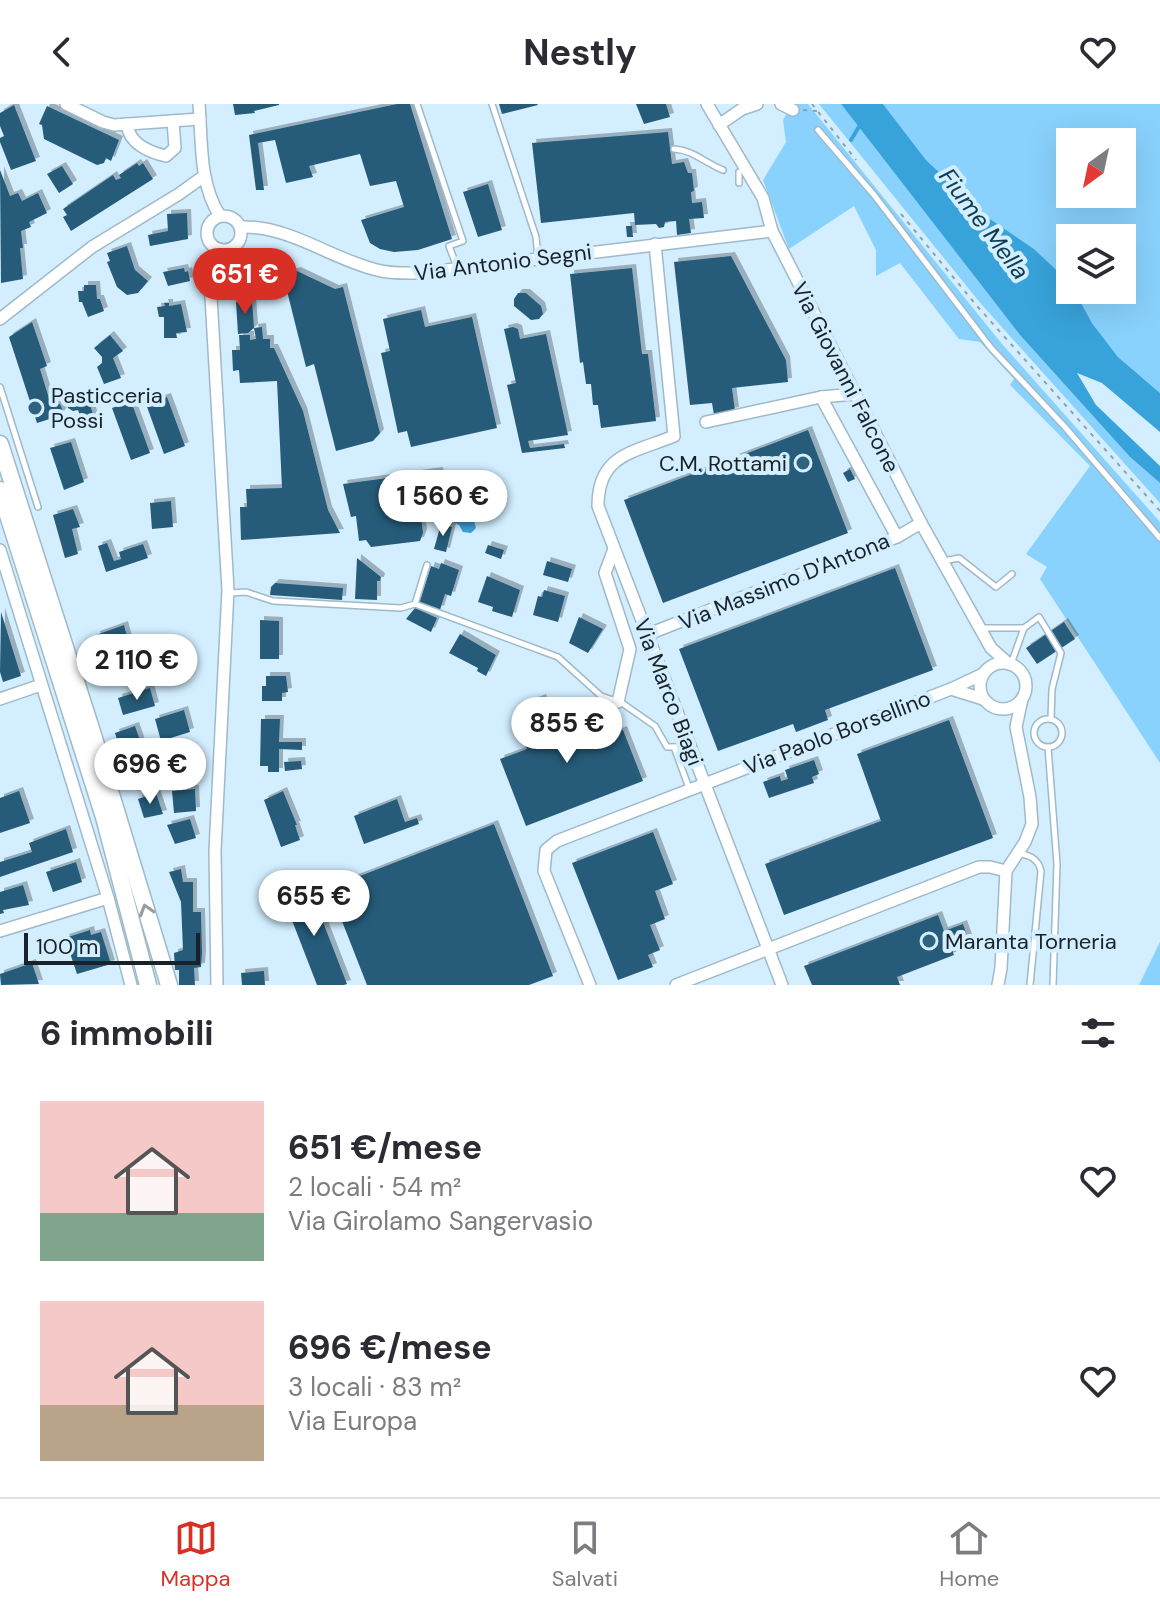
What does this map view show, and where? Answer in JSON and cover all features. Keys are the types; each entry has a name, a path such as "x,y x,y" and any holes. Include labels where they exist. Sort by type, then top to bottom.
{"main road":[{"path":"0,444 5,484 48,641 104,817 148,985"},
{"path":"5,484 93,735 169,985"}],"street":[{"path":"66,104 108,124 200,119"},
{"path":"199,104 204,176 207,191 220,216"},
{"name":"Via Giovanni Falcone","path":"707,104 763,198 772,231 942,562 991,648 1022,674 1025,682 1022,699"},
{"path":"719,125 742,109 757,104"},
{"path":"781,104 793,110"},
{"path":"127,124 133,140 166,156 175,148 173,121"},
{"path":"0,319 92,247 204,176"},
{"path":"179,194 207,191"},
{"path":"220,216 234,219 240,227 241,234 236,244 227,249 219,249 210,241 208,232 210,224 220,216"},
{"name":"Via Antonio Segni","path":"240,227 271,229 377,271 421,273 655,244 743,228 772,231"},
{"name":"Via Marco Biagi","path":"655,244 674,436 617,460 604,473 598,486 598,506 782,985"},
{"path":"217,985 215,851 228,593 211,297 213,269 219,249"},
{"path":"706,422 821,397 855,394"},
{"path":"821,397 897,537"},
{"name":"Via Massimo D'Antona","path":"646,635 897,537 921,523"},
{"path":"614,549 605,573 630,649 618,702"},
{"path":"0,550 108,898 131,985"},
{"path":"29,647 48,641"},
{"path":"991,648 979,682 983,699 1016,727"},
{"path":"985,671 998,663 1010,664"},
{"name":"Via Paolo Borsellino","path":"590,985 544,871 546,850 557,841 951,689 985,671"},
{"path":"0,699 41,685"},
{"name":"Via Paolo Borsellino","path":"951,689 983,699"},
{"path":"998,709 1012,708 1022,699"},
{"path":"998,985 1006,871 1028,836 1032,813 1016,727 1022,699"},
{"path":"85,823 104,817"},
{"path":"676,985 979,867 1006,871"},
{"path":"0,931 108,898"}],"lane":[{"path":"417,104 463,241 449,246 457,268"},
{"path":"492,104 536,237 538,258"},
{"path":"818,130 874,195 991,348 1064,426 1160,538"},
{"path":"674,149 691,150 703,162 723,170"},
{"path":"739,172 739,183"},
{"path":"0,387 38,507"},
{"path":"5,484 28,474"},
{"path":"942,562 959,558 996,587 1012,574"},
{"path":"415,604 427,565"},
{"path":"228,593 246,592 273,601 401,608 415,604 558,657 601,696 618,702 655,726 667,747 688,742"},
{"path":"1010,664 1024,628 1039,617 1061,653 1052,689 1051,719"},
{"path":"979,627 1024,628"},
{"path":"1051,719 1062,728 1062,737 1057,745 1048,747 1039,744 1034,732 1038,723 1051,719"},
{"path":"674,747 690,789"},
{"path":"1048,747 1057,864 1053,985"},
{"path":"1017,853 1036,860 1041,871 1030,985"}],"path":[{"path":"812,104 863,169"},
{"path":"793,110 818,111"},
{"path":"901,214 977,306 1160,511"}],"shaded area":[{"path":"788,104 808,104 1002,344 1160,522 1160,763 1040,579 1047,567 1026,554 1090,466 1010,385 1014,379 980,342 959,339 900,263 876,276 876,250 854,206 789,249 763,180 786,142 783,120 792,113"},
{"path":"819,104 841,104 1020,335 1130,457 1160,483 1160,503 982,305"},
{"path":"883,104 1160,104 1160,393 1118,357 1082,304 1136,304 1136,224 1056,224 1056,270 1034,249 987,217 926,160"},
{"path":"1160,942 1160,985 1139,985"}],"water":[{"name":"Fiume Mella","path":"841,104 883,104 926,160 987,217 1034,249 1056,270 1056,304 1082,304 1118,357 1160,393 1160,432 1102,383 1077,373 1096,405 1160,466 1160,483 1130,457 1020,335"},
{"path":"458,513 474,521 476,528 471,533 463,532 459,525 451,521 453,514"}],"building":[{"path":"233,104 279,105 255,113 235,115"},
{"path":"397,104 410,104 452,239 418,250 394,252 370,243 361,220 404,207 396,181 370,186 360,154 309,166 313,177 286,183 275,140 258,143 264,190 256,190 249,135"},
{"path":"499,104 537,104 538,105 502,114"},
{"path":"636,104 666,104 670,117 644,124"},
{"path":"14,105 36,161 11,170 0,142 4,136 0,113"},
{"path":"47,106 119,140 111,161 106,158 104,163 97,165 44,139 42,125 39,124"},
{"path":"668,132 672,164 684,162 688,173 692,173 692,203 702,202 704,218 689,219 691,233 677,235 676,221 665,222 664,227 659,228 656,224 635,225 634,213 541,223 532,143"},
{"path":"137,163 139,166 143,163 153,179 71,231 63,217 67,215 63,209 113,175 116,180 121,178 119,175"},
{"path":"62,166 73,184 59,193 47,174"},
{"path":"0,170 10,196 18,193 22,201 38,193 47,213 29,222 31,227 21,231 23,279 1,283"},
{"path":"488,184 502,230 478,237 463,192"},
{"path":"187,213 188,239 150,246 148,235 168,231 167,214"},
{"path":"626,226 632,226 633,237 627,237"},
{"path":"127,246 135,270 148,281 138,293 127,295 117,287 107,262 110,261 107,253"},
{"path":"731,256 786,360 788,382 732,388 735,411 714,415 712,403 690,405 674,262"},
{"path":"184,268 190,281 168,286 163,272"},
{"path":"632,268 642,354 648,354 656,421 601,428 598,405 593,405 591,384 586,384 583,362 580,363 570,274"},
{"path":"297,271 335,289 343,287 380,433 373,441 336,451 314,364 306,367 283,275"},
{"path":"84,285 96,285 97,299 100,299 104,311 88,317 82,302 79,302 78,291 84,291"},
{"path":"518,293 526,293 541,306 543,314 539,319 531,320 514,306"},
{"path":"252,300 254,328 248,333 238,334 236,302"},
{"path":"164,303 169,303 169,306 181,304 187,332 176,333 177,338 164,338 164,317 159,317 157,307 165,306"},
{"path":"421,310 425,327 472,317 497,428 411,447 407,431 398,433 381,353 390,351 383,319"},
{"path":"32,322 47,366 40,369 51,405 60,404 63,411 59,416 37,423 9,337"},
{"path":"262,327 263,339 270,339 270,348 274,348 303,411 328,510 340,533 241,540 240,507 247,507 246,489 282,488 277,381 240,383 239,370 233,371 232,350 240,350 239,335 250,335 250,340 256,339 254,328"},
{"path":"504,329 518,329 520,339 546,334 568,435 528,441 530,448 564,444 565,448 522,453 507,385 516,383"},
{"path":"110,335 123,351 113,358 121,378 104,384 97,367 102,363 102,357 94,348"},
{"path":"86,393 95,420 83,424 78,410 68,408 66,400"},
{"path":"167,397 185,446 164,454 146,404"},
{"path":"131,401 150,453 131,460 112,408"},
{"path":"808,430 848,533 663,603 624,500"},
{"path":"71,442 84,482 64,490 50,448"},
{"path":"850,469 855,479 848,482 843,473"},
{"path":"439,471 441,488 434,489 437,508 420,508 423,533 420,541 371,547 366,540 359,541 356,516 351,517 343,484"},
{"path":"171,501 173,527 152,529 150,503"},
{"path":"73,509 80,527 72,529 78,554 65,558 53,515"},
{"path":"441,524 452,527 446,552 434,549"},
{"path":"107,543 114,561 121,559 119,552 143,544 148,558 106,572 98,546"},
{"path":"488,545 504,550 501,559 485,553"},
{"path":"357,558 381,577 377,581 377,600 355,599"},
{"path":"547,561 572,569 568,582 543,575"},
{"path":"441,563 459,570 451,596 445,594 440,610 419,603 431,566 439,569"},
{"path":"895,568 933,670 825,710 828,720 796,732 793,724 718,751 679,649"},
{"path":"487,576 520,590 512,617 492,611 493,607 478,602"},
{"path":"275,583 343,588 342,600 270,595"},
{"path":"544,590 565,596 558,622 533,615 538,596 542,597"},
{"path":"415,608 437,618 431,632 406,619"},
{"path":"1,612 21,676 3,682 0,672"},
{"path":"579,617 603,629 588,653 569,643"},
{"path":"260,620 279,621 279,659 260,659"},
{"path":"1064,622 1075,639 1037,664 1026,648"},
{"path":"124,625 137,673 111,682 108,673 123,668 120,658 105,663 96,635"},
{"path":"460,634 496,655 486,676 477,671 478,668 449,653"},
{"path":"266,676 286,676 288,692 282,693 282,701 262,701"},
{"path":"150,688 155,706 123,715 118,698"},
{"path":"542,698 550,720 564,715 571,732 602,720 609,736 623,730 643,781 526,826 500,759 527,749 521,732 533,727 524,705"},
{"path":"184,710 190,732 161,741 155,719"},
{"path":"261,719 280,719 279,742 302,742 302,750 279,749 279,772 268,772 268,766 260,766"},
{"path":"949,720 993,838 784,915 765,864 881,821 857,754"},
{"path":"135,726 143,749 122,756 115,733"},
{"path":"184,751 193,768 161,779 159,771 167,769 163,758"},
{"path":"814,760 819,774 812,777 814,783 769,798 763,782 780,776 781,781 788,779 785,770"},
{"path":"301,761 302,769 285,771 284,762"},
{"path":"141,763 146,781 132,785 129,776 134,775 132,765"},
{"path":"195,789 196,811 174,813 172,791"},
{"path":"19,791 30,823 0,833 0,798"},
{"path":"283,791 300,840 281,847 264,800"},
{"path":"156,793 163,814 144,818 138,799"},
{"path":"397,799 405,822 417,818 419,824 364,844 354,816"},
{"path":"190,819 196,838 175,844 167,825"},
{"path":"494,824 553,976 529,985 367,985 329,888"},
{"path":"66,829 73,852 0,877 0,862 32,852 29,843"},
{"path":"653,832 673,884 655,891 665,919 650,925 660,950 648,955 653,967 618,980 572,863"},
{"path":"76,862 82,882 53,892 46,872"},
{"path":"181,869 183,882 193,882 193,912 201,912 201,967 194,968 195,985 179,985 179,970 175,970 174,953 183,950 181,902 169,872"},
{"path":"23,885 29,905 3,910 4,913 0,914 0,892"},
{"path":"309,886 347,984 317,985 283,897"},
{"path":"938,915 944,931 963,924 968,938 950,945 954,955 897,977 900,985 812,985 804,966"},
{"path":"90,930 91,935 101,932 111,964 77,974 65,938"},
{"path":"32,963 39,984 1,985 0,974"},
{"path":"264,971 265,985 242,985 241,973"}],"waterway":[{"path":"851,140 860,125"}],"place":[{"name":"Pasticceria Possi","path":"35,408"},
{"name":"C.M. Rottami","path":"803,463"},
{"name":"Maranta Torneria","path":"929,941"}]}
